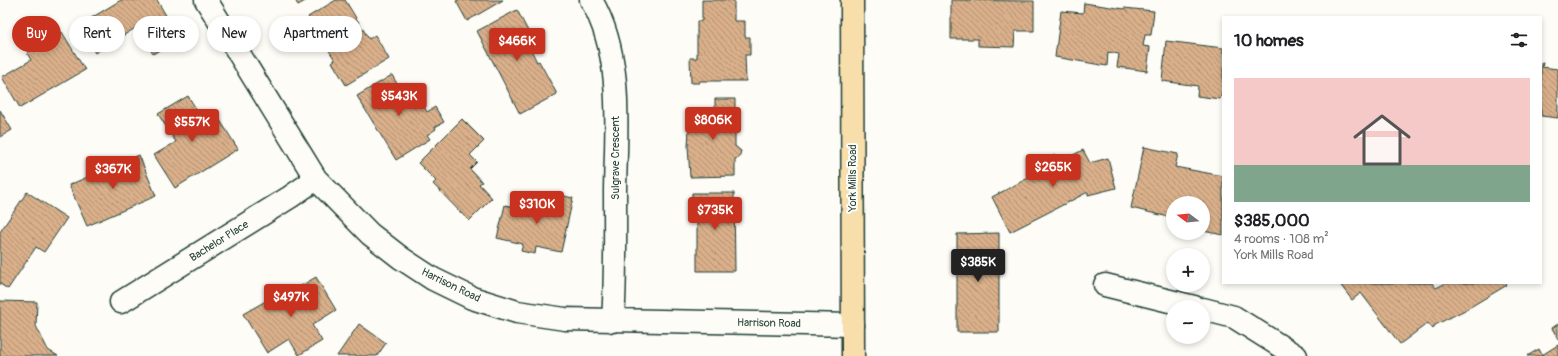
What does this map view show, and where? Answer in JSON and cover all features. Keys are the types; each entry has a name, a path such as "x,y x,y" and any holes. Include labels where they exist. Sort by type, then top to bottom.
{"main road":[{"name":"York Mills Road","path":"852,0 853,356"}],"street":[{"name":"Harrison Road","path":"206,0 316,179 376,239 433,279 465,294 517,312 565,319 853,325"},
{"name":"Sulgrave Crescent","path":"591,0 606,31 612,61 616,99 613,321"},
{"name":"Bachelor Place","path":"121,302 290,197 316,179"},
{"path":"1105,285 1166,300"},
{"path":"1210,311 1234,317 1296,356"}],"building":[{"path":"121,0 157,0 166,16 133,16 133,29 125,34 125,16 95,16"},
{"path":"295,0 307,0 298,5"},
{"path":"336,0 345,0 355,16 310,16"},
{"path":"503,0 467,21 456,1"},
{"path":"702,0 734,0 734,21 745,21 745,37 750,37 750,55 745,55 746,81 700,81 699,83 691,83 690,58 697,58 697,21 702,21"},
{"path":"951,0 1034,1 1034,31 1015,31 1014,47 978,46 978,39 951,39"},
{"path":"1084,3 1124,9 1154,11 1151,35 1145,35 1143,46 1150,47 1147,71 1117,67 1119,54 1108,52 1107,66 1055,57 1061,11 1083,13"},
{"path":"517,10 529,33 524,36 537,62 539,61 557,94 520,114 477,31"},
{"path":"362,28 369,39 375,35 389,59 346,85 332,62 335,60 330,52 362,52"},
{"path":"61,33 69,44 69,52 74,52 85,70 20,108 2,77 31,60 27,53 29,52 61,52"},
{"path":"1166,41 1222,48 1222,92 1220,99 1197,96 1198,86 1162,81"},
{"path":"1542,67 1558,69 1558,118 1542,116"},
{"path":"392,75 407,101 417,95 427,112 435,107 444,122 435,127 436,129 427,135 430,139 396,160 357,96"},
{"path":"188,96 202,118 194,122 198,129 218,117 238,149 175,188 154,155 176,142 158,114"},
{"path":"715,99 735,99 735,146 741,151 739,158 735,159 735,176 690,177 688,146 690,110 715,110"},
{"path":"0,110 12,130 0,137"},
{"path":"462,119 484,141 470,155 477,162 470,169 482,182 479,184 492,198 469,221 433,184 436,181 418,163"},
{"path":"1144,147 1178,154 1175,167 1222,176 1222,235 1210,232 1210,196 1166,196 1166,216 1131,208"},
{"path":"1083,150 1090,163 1108,158 1116,188 1088,195 1088,192 1010,232 992,197 1034,175 1031,168 1055,155 1059,162"},
{"path":"139,155 156,196 87,226 69,185"},
{"path":"27,192 67,218 44,252 36,247 8,289 0,284 0,232"},
{"path":"550,193 573,198 561,252 536,247 535,254 521,251 523,244 497,238 505,205 545,214"},
{"path":"692,193 734,193 735,271 697,271 697,218 691,218"},
{"path":"999,233 999,332 957,332 957,234"},
{"path":"316,277 336,310 312,325 322,341 299,355 289,339 267,353 243,314 271,298 274,302"},
{"path":"1340,284 1433,284 1436,288 1444,284 1507,285 1467,309 1435,325 1433,329 1428,323 1400,344 1361,293 1352,300"},
{"path":"0,301 37,302 36,326 48,350 58,356 0,356"},
{"path":"359,324 386,343 377,356 337,356"},
{"path":"1558,324 1558,339 1552,328"},
{"path":"1558,345 1558,356 1527,356 1539,349 1542,355"}]}
